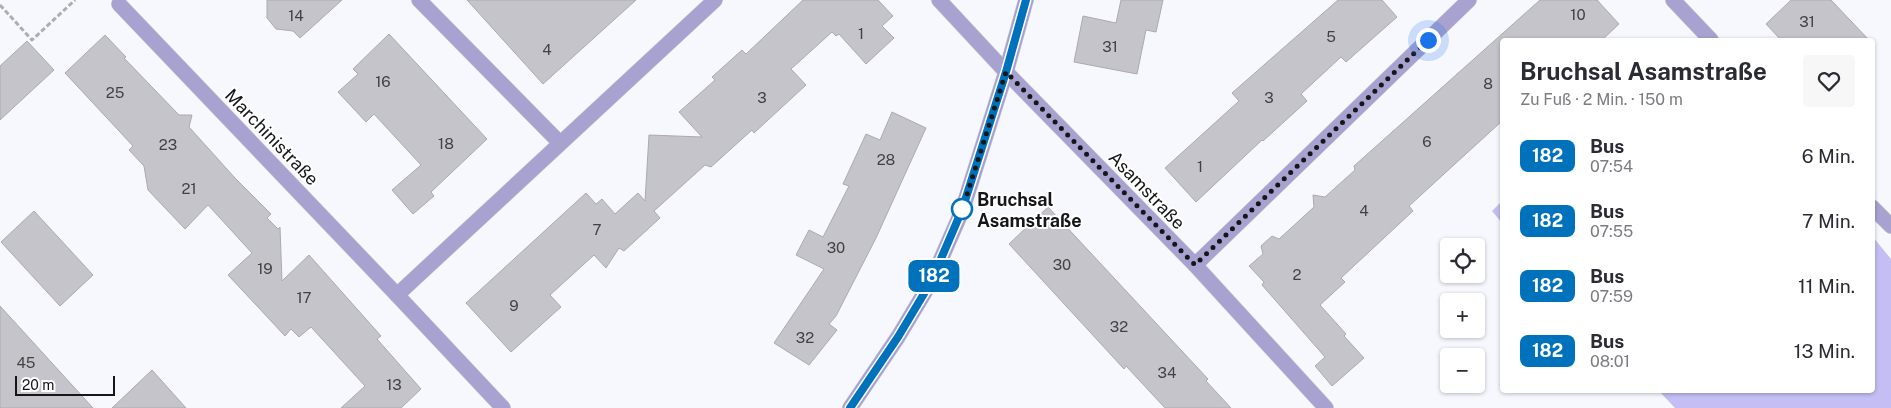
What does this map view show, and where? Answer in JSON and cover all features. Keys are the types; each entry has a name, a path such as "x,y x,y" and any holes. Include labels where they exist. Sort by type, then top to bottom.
{"street":[{"path":"419,0 560,143"},
{"path":"397,295 715,0"},
{"name":"Asamstraße","path":"939,0 1006,72 1195,265 1326,408"},
{"path":"850,408 898,337 931,282 962,210 1006,72 1026,0"},
{"path":"1195,265 1469,0"},
{"path":"1672,0 1709,38"},
{"name":"Marchinistraße","path":"119,4 503,408"},
{"path":"1875,210 1891,226"}],"path":[{"path":"0,5 32,40 76,0"}],"shaded area":[{"path":"1500,203 1500,221 1492,211"},
{"path":"1875,239 1891,259 1891,408 1675,408 1661,393 1875,393"}],"building":[{"path":"267,0 342,0 300,38 293,31 276,29 267,18"},
{"path":"467,0 636,0 543,84"},
{"path":"803,0 878,0 893,16 882,26 894,38 866,64 839,34 836,36 832,32 791,69 806,85 754,133 752,130 711,167 705,165 654,211 660,218 624,251 619,248 606,268 594,255 550,295 561,307 511,352 466,303 586,193 596,204 602,199 615,214 638,193 645,201 649,135 702,137 679,112 715,80 712,77 742,50 746,54"},
{"path":"1121,0 1163,0 1156,32 1146,30 1137,74 1074,62 1083,16 1116,23"},
{"path":"1338,0 1382,0 1397,17 1346,62 1341,57 1301,94 1307,101 1196,202 1165,168 1239,101 1232,93"},
{"path":"1540,0 1597,0 1619,24 1604,38 1500,38 1500,123 1409,206 1413,211 1341,278 1345,282 1320,305 1364,358 1332,386 1315,366 1325,357 1262,285 1264,282 1249,266 1263,254 1261,246 1272,236 1279,239 1314,207 1313,195 1325,197 1355,170 1354,166"},
{"path":"1791,0 1831,0 1867,38 1779,38 1766,24"},
{"path":"389,34 487,139 431,192 434,196 413,214 392,190 421,165 374,114 366,122 338,92 358,74 353,69"},
{"path":"105,35 126,57 124,58 179,115 192,115 189,127 235,178 271,214 267,218 278,229 280,227 282,281 309,255 381,336 377,339 421,389 401,408 341,408 365,386 311,327 299,337 291,329 285,336 228,275 252,253 208,205 185,229 148,190 144,166 129,150 133,146 65,73"},
{"path":"27,41 54,70 0,120 0,66"},
{"path":"892,112 926,128 876,238 836,316 829,324 837,330 809,365 774,343 824,269 796,255 809,230 823,237 849,186 843,184 866,134 880,140"},
{"path":"1048,207 1208,379 1206,381 1231,408 1165,408 1126,366 1124,369 1009,244"},
{"path":"34,211 93,275 60,306 1,242"},
{"path":"0,306 93,408 0,408"},
{"path":"152,370 186,408 112,408"}],"bus line":[{"name":"182","path":"850,408 898,337 931,282 962,210 1006,72 1026,0"}],"place":[{"name":"Bruchsal Asamstraße","path":"962,209"}],"route":[{"path":"962,209 1006,72 1195,265 1428,40"}]}
